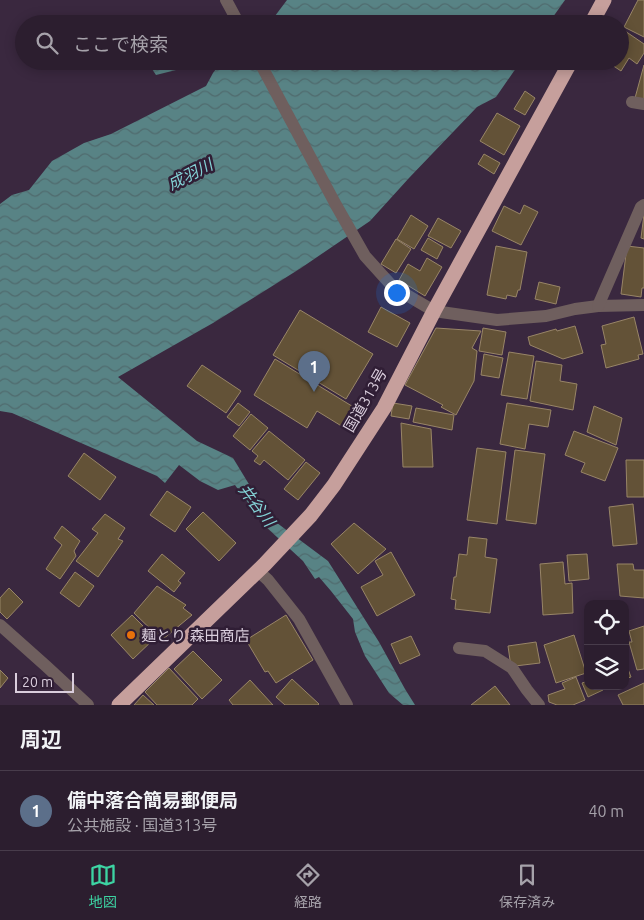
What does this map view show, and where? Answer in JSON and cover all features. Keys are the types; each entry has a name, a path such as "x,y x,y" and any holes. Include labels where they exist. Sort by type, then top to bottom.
{"highway":[{"path":"596,15 604,0"},
{"name":"国道313号","path":"120,705 261,567 311,515 334,485 384,408 434,312 566,70"}],"street":[{"path":"226,0 234,15"},
{"path":"264,70 365,256 393,288 434,312 496,320 546,316 598,306 644,305"},
{"path":"598,306 641,207 644,205"},
{"path":"261,567 268,580 299,619 347,705"},
{"path":"0,625 88,705"},
{"path":"459,648 485,651 512,668 539,705"}],"water":[{"path":"287,0 565,0 554,15 276,15"},
{"path":"153,70 176,70 156,75"},
{"path":"215,70 515,70 496,97 477,107 370,221 301,268 213,323 118,377 197,441 233,458 269,517 328,561 379,642 415,705 403,705 389,693 365,656 355,632 353,619 319,577 315,579 303,561 265,526 235,485 218,490 200,481 179,465 165,483 157,476 12,413 0,411 0,204 12,195 29,190 52,161 84,143 111,134 206,86"}],"building":[{"path":"638,0 644,0 644,37 629,30 629,17"},
{"path":"629,34 644,44 644,53 637,64 629,58"},
{"path":"644,65 644,101 635,98"},
{"path":"525,91 535,98 525,115 514,109"},
{"path":"497,113 520,126 504,155 480,141"},
{"path":"484,154 500,163 494,174 478,164"},
{"path":"524,205 538,212 521,245 492,231 504,206 520,214"},
{"path":"644,214 644,239 641,238"},
{"path":"411,215 428,226 414,249 397,239"},
{"path":"438,218 461,231 451,248 428,236"},
{"path":"428,238 443,247 437,259 421,250"},
{"path":"396,239 411,249 396,273 381,264"},
{"path":"496,246 527,252 520,290 518,290 516,297 507,295 506,299 487,295"},
{"path":"627,246 644,248 644,288 642,288 641,297 621,294"},
{"path":"427,258 442,267 425,296 399,280 408,264 420,271"},
{"path":"539,282 560,287 556,304 535,299"},
{"path":"381,307 410,323 397,347 368,332"},
{"path":"300,310 373,354 346,399 273,355"},
{"path":"634,317 643,354 638,355 639,359 606,368 601,345 606,344 602,326"},
{"path":"575,326 583,353 563,359 530,345 528,337"},
{"path":"436,328 481,331 472,348 477,351 474,381 456,415 441,407 443,405 405,385"},
{"path":"483,328 506,332 502,355 479,351"},
{"path":"509,352 534,356 527,399 501,395"},
{"path":"484,354 503,358 499,378 481,375"},
{"path":"275,359 360,411 348,430 317,411 307,428 254,395"},
{"path":"536,361 562,365 560,381 577,384 573,410 530,401"},
{"path":"202,365 241,391 226,413 187,386"},
{"path":"238,403 250,412 239,426 227,417"},
{"path":"393,403 412,406 409,419 391,416"},
{"path":"507,403 551,410 548,427 529,424 525,449 500,444"},
{"path":"594,406 622,418 616,445 587,432"},
{"path":"416,408 454,415 452,430 413,422"},
{"path":"251,414 268,428 250,450 233,436"},
{"path":"401,423 431,429 433,467 403,467"},
{"path":"269,431 305,460 288,480 264,460 260,465 254,461 258,456 252,451"},
{"path":"574,431 618,448 605,481 581,472 585,463 565,455"},
{"path":"477,448 506,452 497,524 467,520"},
{"path":"515,450 545,454 536,524 506,520"},
{"path":"84,453 116,477 100,500 68,476"},
{"path":"626,460 644,460 644,497 627,497"},
{"path":"306,462 320,473 298,500 284,489"},
{"path":"167,491 191,507 175,532 150,515"},
{"path":"633,504 637,544 613,546 609,507"},
{"path":"203,512 236,543 219,561 186,529"},
{"path":"105,514 125,528 118,539 123,541 98,577 76,561 98,533 92,529"},
{"path":"354,523 386,549 358,574 331,544"},
{"path":"62,526 80,541 74,551 76,556 60,579 46,569 62,545 54,538"},
{"path":"469,537 487,539 485,557 497,559 490,613 455,609 456,600 451,599 459,554 467,555"},
{"path":"391,552 415,595 377,616 361,587 383,575 375,561"},
{"path":"162,554 185,573 178,581 181,583 174,592 148,571"},
{"path":"587,554 589,579 569,581 567,555"},
{"path":"563,562 565,584 572,583 573,613 543,615 540,564"},
{"path":"617,564 633,564 634,570 644,570 644,598 620,596"},
{"path":"75,572 94,586 79,607 60,593"},
{"path":"157,586 186,605 183,608 192,615 162,640 134,613"},
{"path":"9,588 23,602 7,619 0,612 0,598"},
{"path":"132,615 155,638 133,659 111,635"},
{"path":"286,615 313,660 276,683 268,671 265,672 246,640"},
{"path":"644,626 644,669 637,670 629,642 632,642 629,631"},
{"path":"574,635 584,667 584,674 556,683 544,645"},
{"path":"411,636 420,655 400,664 391,644"},
{"path":"536,642 540,663 515,666 510,660 508,646"},
{"path":"193,651 222,680 202,699 174,669"},
{"path":"169,668 198,699 192,705 157,705 145,692"},
{"path":"0,670 8,678 0,688"},
{"path":"576,677 585,700 573,705 557,705 549,702 548,695 565,689 562,683"},
{"path":"292,679 319,704 285,705 276,697"},
{"path":"250,680 273,705 233,705 229,700"},
{"path":"644,683 644,705 623,705 618,695"},
{"path":"495,686 510,705 471,705"},
{"path":"585,690 603,690 588,697"},
{"path":"143,695 154,705 134,705"}],"place":[{"name":"備中落合簡易郵便局","path":"314,392"},
{"name":"麺とり 森田商店","path":"131,635"}],"water label":[{"name":"成羽川","path":"190,174"},
{"name":"井谷川","path":"257,505"}]}
